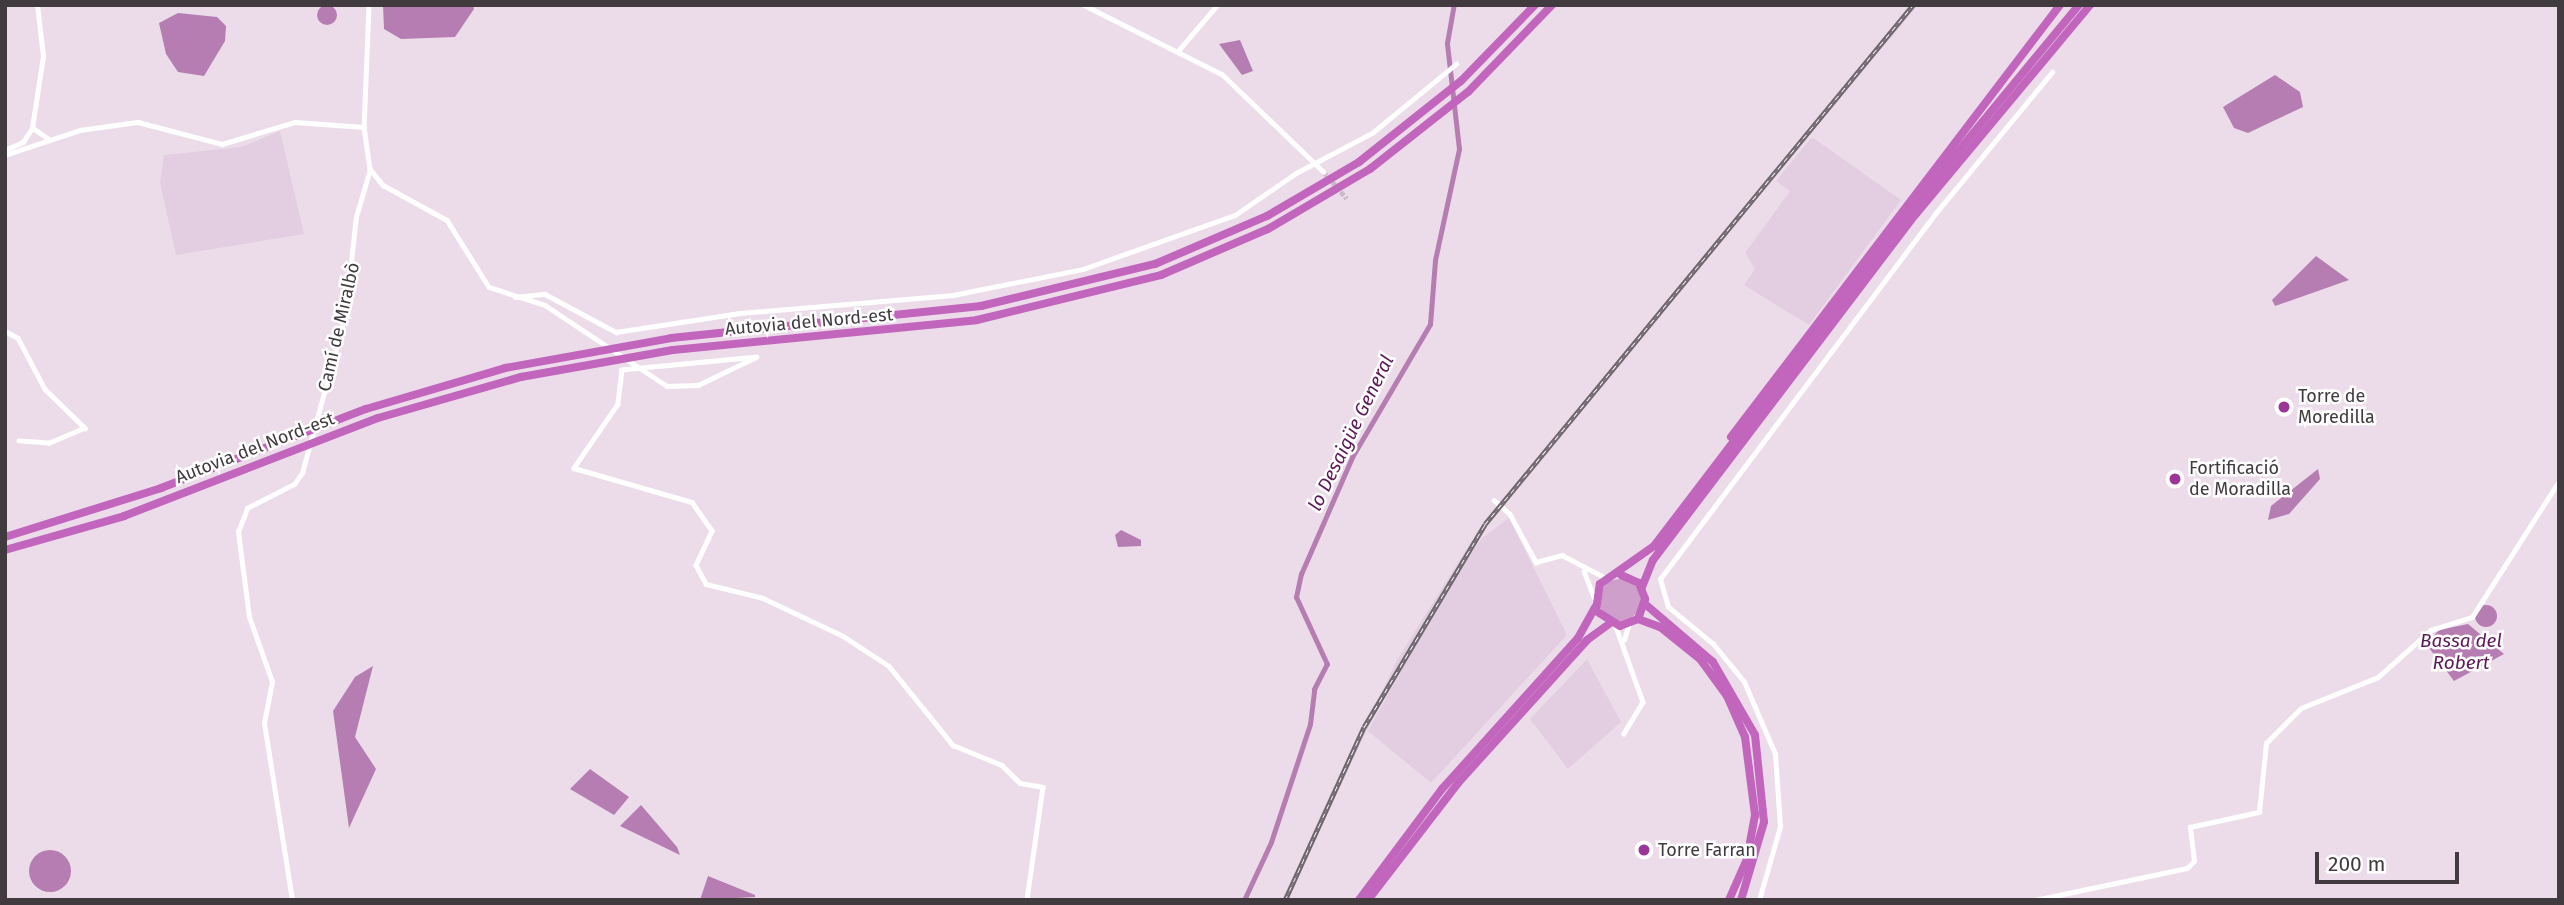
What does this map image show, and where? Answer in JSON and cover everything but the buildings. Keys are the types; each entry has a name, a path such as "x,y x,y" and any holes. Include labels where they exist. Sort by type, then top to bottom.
{"highway":[{"name":"Autovia del Nord-est","path":"5,535 35,529 366,409 505,368 659,339 970,308 1122,274 1286,205 1369,155 1461,81 1535,5"},
{"name":"Autovia del Nord-est","path":"5,553 204,485 414,407 559,369 696,348 949,324 1138,283 1302,211 1449,109 1552,5"},
{"path":"1672,523 2013,59 2060,5"},
{"path":"1359,900 1436,796 1578,638 1595,607 1594,597 1607,578 1620,575 1672,523 1909,211 2079,5"},
{"path":"1368,900 1458,783 1587,640 1612,625 1629,624 1638,619 1645,604 1642,587 1653,560 1916,214 2090,5"},
{"path":"1620,575 1642,587"},
{"path":"1645,604 1713,662 1755,735 1764,822 1741,900"},
{"path":"1595,607 1612,625"},
{"path":"1638,619 1660,627 1700,659 1727,696 1745,737 1755,814 1747,859 1729,900"}],"street":[{"path":"5,153 23,142 32,128 43,56 37,5"},
{"name":"Camí de Miralbò","path":"292,900 264,727 272,682 252,628 237,540 244,512 294,484 305,466 347,308 356,217 370,169 364,127 369,5"},
{"path":"1178,51 1217,5"},
{"path":"1086,6 1222,74 1324,172"},
{"path":"515,296 545,294 617,331 990,289 1170,242 1235,215 1315,161 1372,133 1456,64"},
{"path":"1759,900 1775,857 1781,813 1767,728 1728,660 1663,601 1660,579 1935,214 2052,72"},
{"path":"5,153 50,140 141,122 222,145 295,122 364,127"},
{"path":"32,128 50,140"},
{"path":"370,169 383,185 447,220 486,284 545,305 586,333 640,372 658,383 686,388 757,357 622,370 618,404 573,464 593,478 694,504 712,531 696,563 706,584 763,598 836,631 889,666 953,745 1002,765 1020,783 1043,787 1027,900"},
{"path":"5,331 18,338 45,389 85,429 49,443 19,440"},
{"path":"2035,900 2187,868 2194,861 2190,827 2259,812 2266,743 2301,708 2378,677 2431,630 2472,617 2559,481"},
{"path":"1494,500 1510,514 1536,562 1558,554 1584,570 1607,578"},
{"path":"1584,570 1594,597"},
{"path":"1624,641 1629,624"},
{"path":"1612,625 1624,641 1643,702 1624,734"}],"shaded area":[{"path":"1910,5 1918,5 1538,461 1481,534 1458,572 1482,538 1509,518 1567,635 1431,783 1368,731 1435,609 1367,730 1287,900 1282,900 1397,660 1483,523"},
{"path":"280,131 304,234 176,255 160,183 164,155 241,147"},
{"path":"1812,137 1901,200 1809,325 1744,285 1755,269 1745,253 1790,191 1776,181"},
{"path":"1620,579 1635,585 1641,600 1635,615 1620,621 1605,615 1599,600 1605,585"},
{"path":"1587,659 1621,722 1568,769 1530,719"}],"water":[{"path":"327,5 334,8 337,15 334,22 327,25 320,22 317,15 320,8"},
{"path":"383,5 473,5 474,9 455,37 401,39 384,29"},
{"path":"178,13 217,17 226,26 225,41 204,76 178,72 166,54 159,23"},
{"path":"1240,40 1253,71 1242,75 1219,44"},
{"path":"2275,75 2300,92 2303,107 2248,133 2234,128 2223,107"},
{"path":"2316,256 2349,280 2275,306 2272,300"},
{"path":"2318,469 2320,479 2289,514 2268,520 2271,506"},
{"path":"1121,530 1141,540 1141,546 1118,547 1115,535"},
{"path":"2486,605 2496,612 2497,616 2490,626 2486,627 2476,620 2475,616 2482,606"},
{"name":"Bassa del Robert","path":"2468,624 2504,654 2454,681 2426,644 2439,630"},
{"path":"373,666 355,737 376,769 349,828 333,711 355,677"},
{"path":"590,769 629,797 614,815 570,789"},
{"path":"641,805 677,847 680,855 620,826"},
{"path":"50,850 65,856 71,871 65,886 50,892 35,886 29,871 35,856"},
{"path":"708,876 755,895 755,897 700,900"}],"waterway":[{"name":"lo Desaigüe General","path":"1244,900 1271,842 1310,724 1314,689 1327,664 1296,597 1301,574 1352,457 1430,324 1435,260 1459,149 1447,43 1454,5"}],"tunnel":[{"path":"1324,172 1347,198"}],"railway":[{"path":"1285,900 1364,727 1485,524 1913,5"}],"place":[{"name":"Torre de Moredilla","path":"2284,407"},
{"name":"Fortificació de Moradilla","path":"2175,479"},
{"name":"Torre Farran","path":"1644,850"}]}
